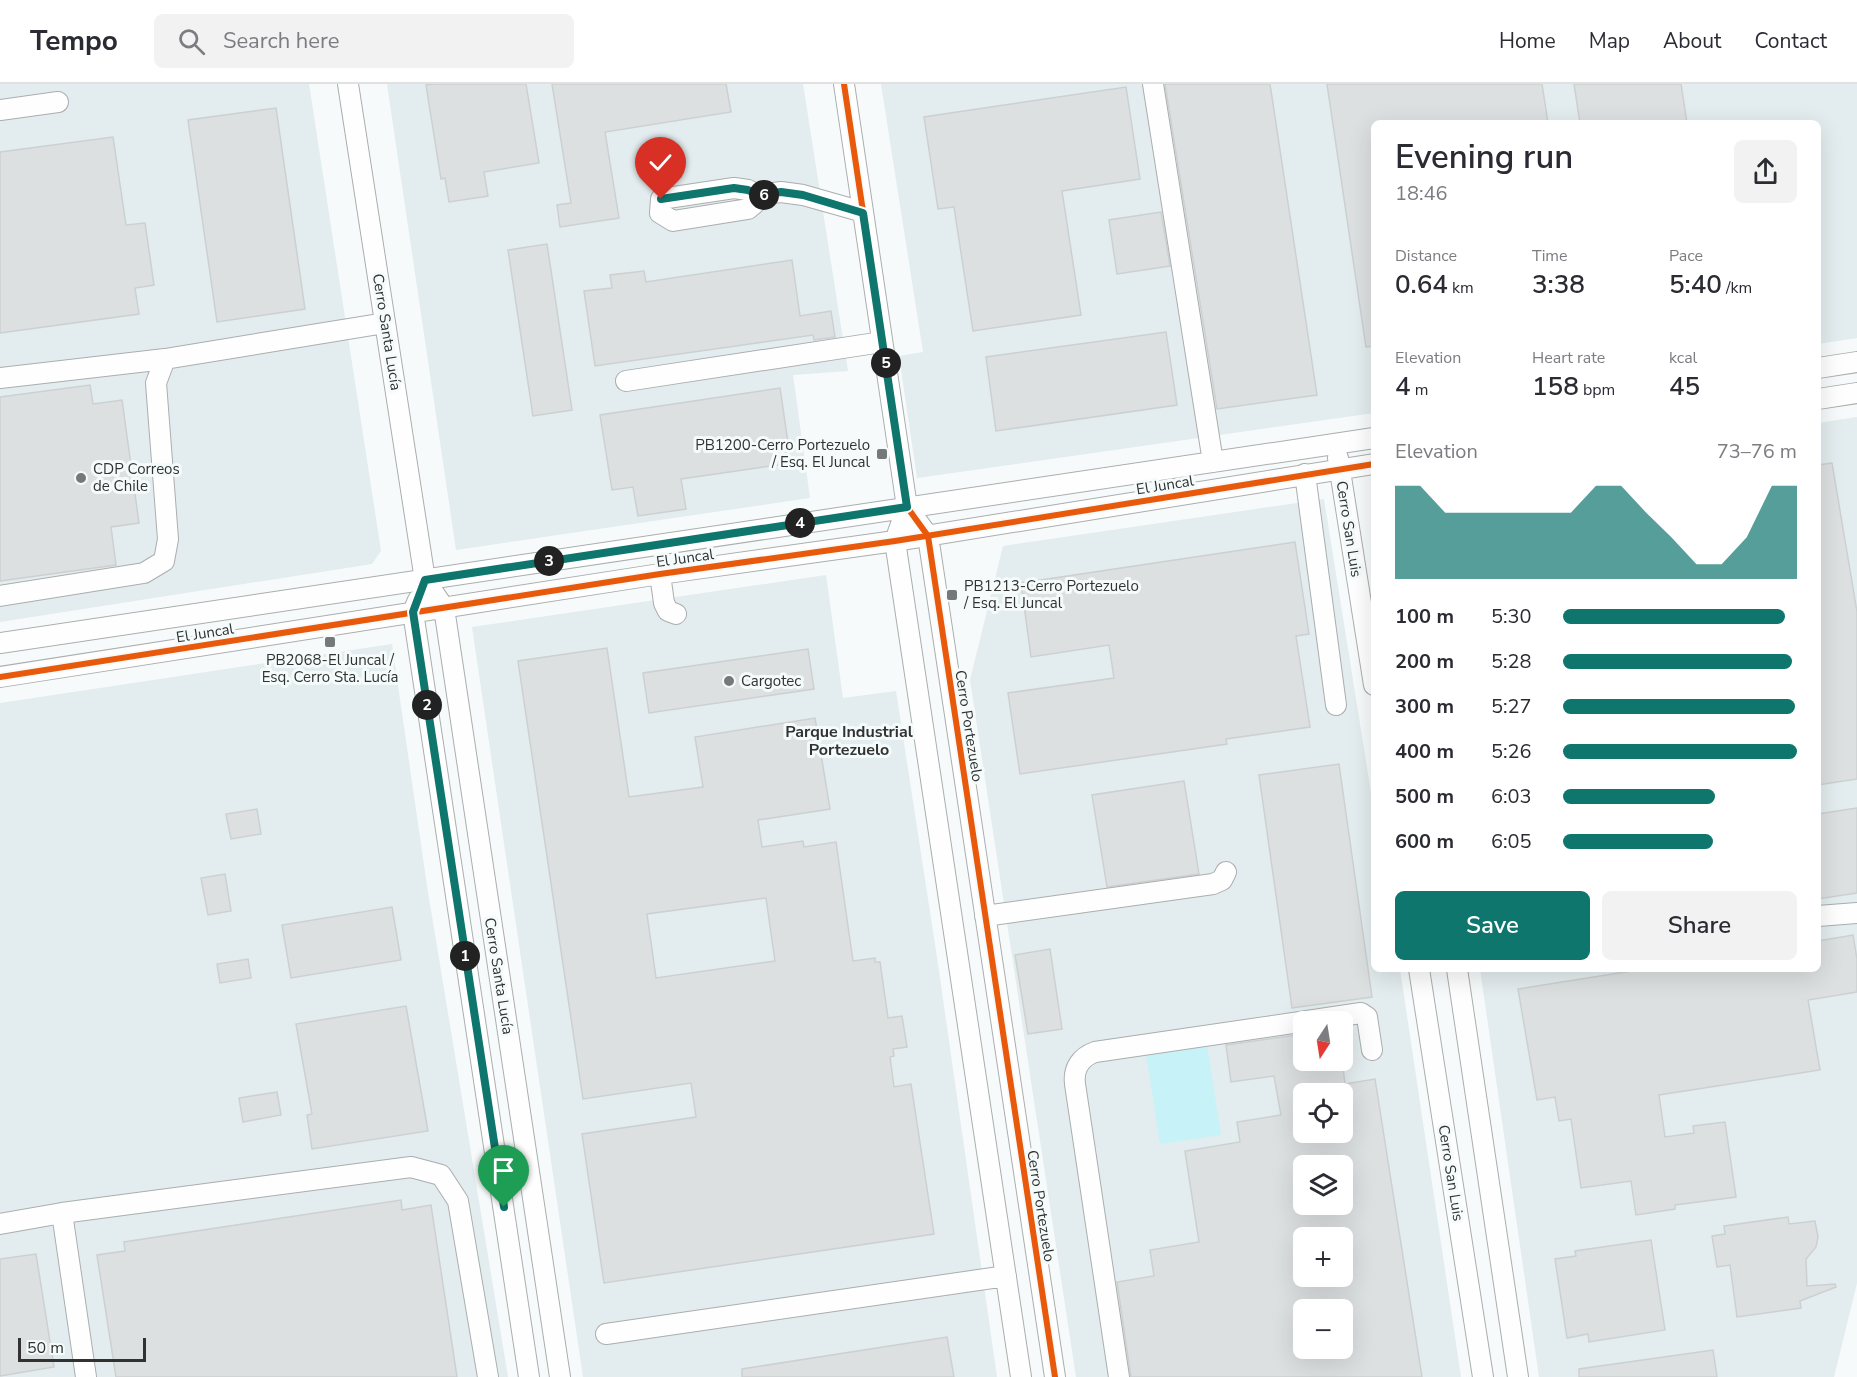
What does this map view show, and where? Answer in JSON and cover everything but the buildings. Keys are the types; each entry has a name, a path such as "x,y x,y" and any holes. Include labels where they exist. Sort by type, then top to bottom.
{"street":[{"name":"Cerro Santa Lucía","path":"348,84 425,580 444,608 560,1377"},
{"name":"Cerro Portezuelo","path":"844,84 907,507 928,536 1055,1377"},
{"path":"1153,84 1213,462"},
{"path":"0,110 58,102"},
{"path":"754,209 748,190 734,188 661,199 660,213 666,218 689,226 754,209 781,192 803,195 863,213"},
{"path":"0,378 165,359 385,323"},
{"path":"626,381 882,342"},
{"path":"0,596 144,573 164,561 168,539 156,383 165,359"},
{"path":"1821,368 1857,362"},
{"path":"1821,399 1857,393"},
{"name":"El Juncal","path":"0,643 1371,438"},
{"name":"Cerro San Luis","path":"1336,443 1371,667"},
{"name":"El Juncal","path":"0,677 660,574 928,536 1371,464"},
{"path":"1305,474 1336,705"},
{"name":"Cerro Portezuelo","path":"907,507 895,541 1021,1377"},
{"path":"660,574 664,603 668,612 676,614"},
{"name":"Cerro Santa Lucía","path":"425,580 413,612 529,1377"},
{"path":"985,916 1213,884 1222,880 1226,872"},
{"path":"1821,916 1857,913"},
{"name":"Cerro San Luis","path":"1419,972 1483,1377"},
{"path":"1456,972 1518,1377"},
{"path":"1119,1377 1074,1078 1081,1060 1095,1052 1361,1013 1367,1017 1372,1050"},
{"path":"0,1224 63,1213 411,1167 441,1175 458,1201 488,1377"},
{"path":"63,1213 86,1377"},
{"path":"606,1334 1006,1276"}],"shaded area":[{"path":"0,84 309,84 381,551 372,564 0,622"},
{"path":"387,84 803,84 848,371 793,375 810,498 456,550"},
{"path":"881,84 1857,84 1857,338 1821,344 1821,120 1371,120 1371,413 917,478 899,356 923,352"},
{"path":"1857,417 1857,1283 1834,1377 1539,1377 1480,972 1821,972 1821,423"},
{"path":"1324,499 1371,792 1371,972 1400,972 1461,1377 1076,1377 970,680 1003,546"},
{"path":"826,575 843,698 896,691 997,1377 583,1377 472,627"},
{"path":"392,644 427,886 508,1377 0,1377 0,703"},
{"path":"1207,1045 1221,1135 1160,1144 1146,1054"}],"cycle path":[{"path":"844,84 907,507 928,536 1055,1377"},
{"path":"0,677 660,574 895,541 1371,464"}],"place":[{"name":"PB1200-Cerro Portezuelo / Esq. El Juncal","path":"882,454"},
{"name":"CDP Correos de Chile","path":"81,478"},
{"name":"PB1213-Cerro Portezuelo / Esq. El Juncal","path":"952,595"},
{"name":"PB2068-El Juncal / Esq. Cerro Sta. Lucía","path":"330,642"},
{"name":"Cargotec","path":"729,681"}],"district":[{"name":"Parque Industrial Portezuelo","path":"849,741"}],"route":[{"path":"504,1207 413,612 425,580 907,507 863,213 803,195 781,192 758,195 748,190 734,188 661,199"}]}
